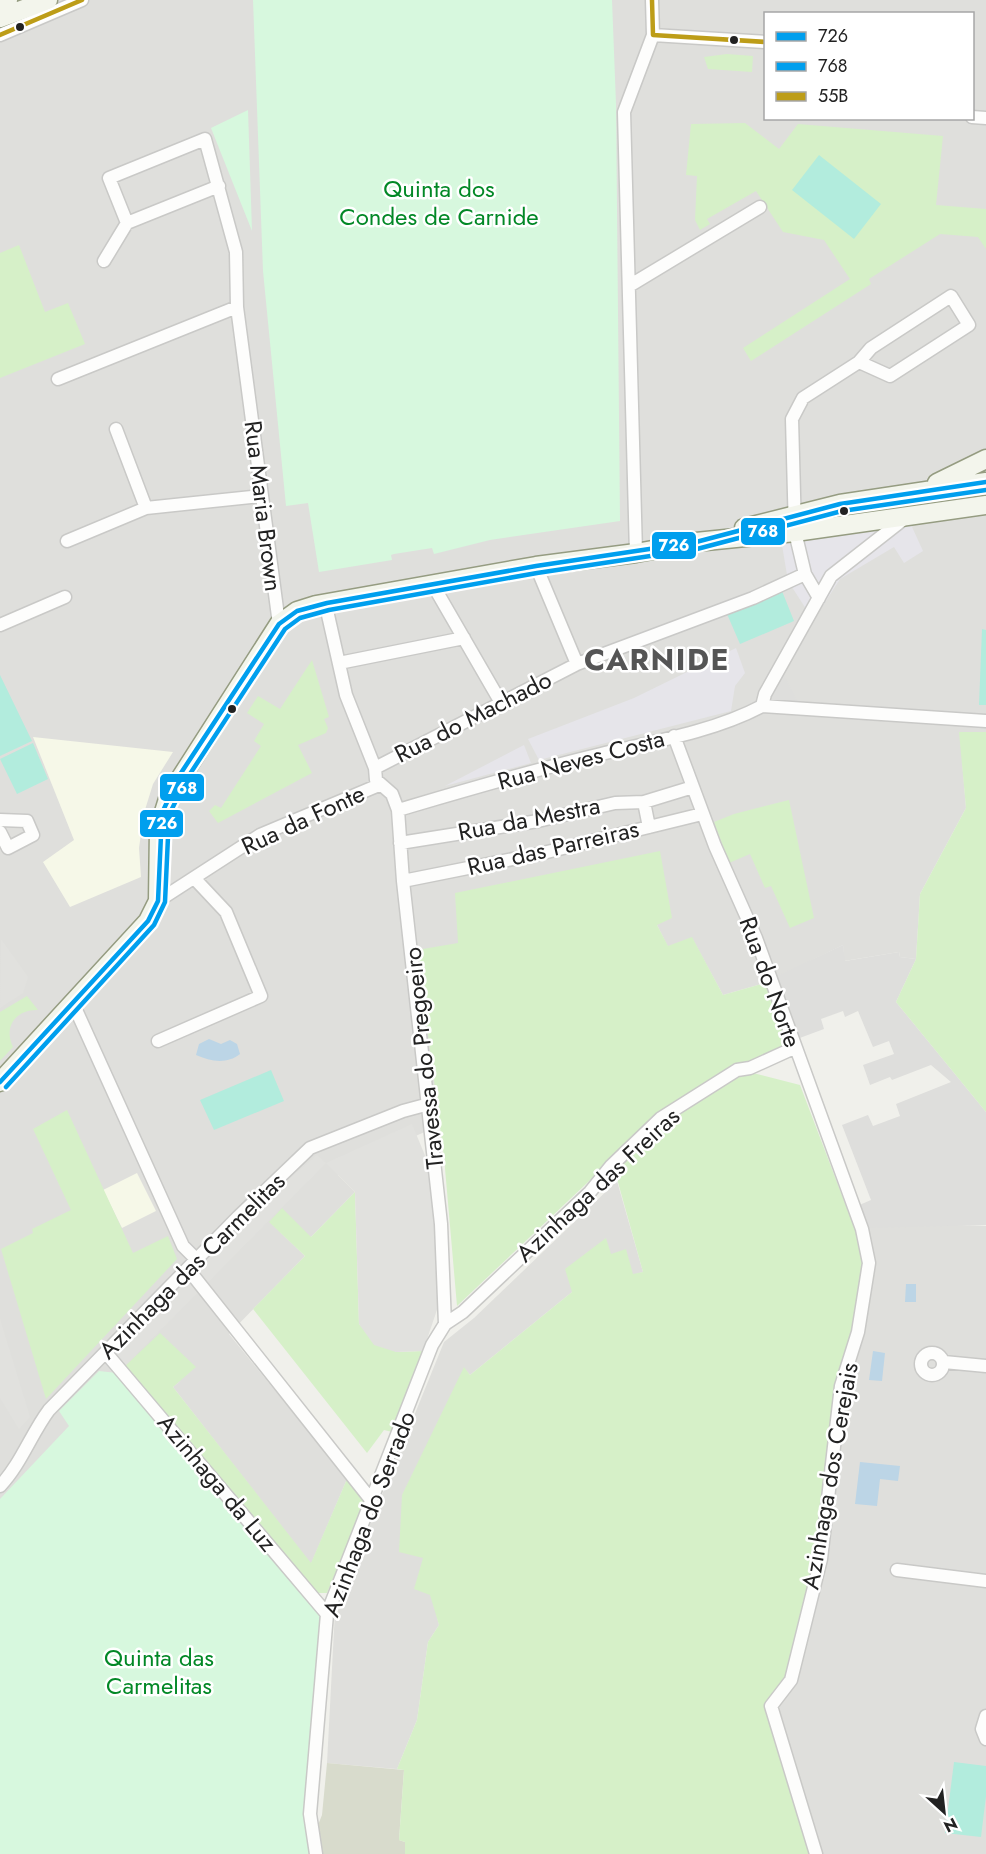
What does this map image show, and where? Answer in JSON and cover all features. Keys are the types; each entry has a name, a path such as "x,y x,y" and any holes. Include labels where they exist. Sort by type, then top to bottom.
{"main road":[{"path":"0,3 8,0"},
{"path":"0,18 47,0"},
{"path":"922,491 986,459"},
{"path":"279,624 297,611 316,605 536,566 636,553 696,542 794,523 922,491 986,482"},
{"path":"794,523 907,516 986,505"},
{"name":"Rua Maria Brown","path":"158,902 159,828 169,796 279,624"},
{"name":"Rua da Fonte","path":"0,1082 72,1001 142,928 158,902"}],"street":[{"path":"0,35 82,0"},
{"path":"636,553 624,112 653,34 652,0"},
{"path":"653,34 764,42"},
{"name":"Rua Maria Brown","path":"127,223 109,178 205,139 236,252 237,307 260,496 279,624"},
{"path":"104,261 127,223 219,186"},
{"path":"629,286 759,207"},
{"path":"819,597 805,574 794,523 792,419 803,398 859,362 871,348 951,296 969,325 890,376 859,362"},
{"path":"58,379 237,307"},
{"path":"116,429 146,508"},
{"path":"67,541 146,508 260,496"},
{"path":"907,516 831,576 765,694 762,706 986,721"},
{"path":"536,566 577,664"},
{"name":"Rua do Machado","path":"376,777 500,701 577,664 753,598 805,574"},
{"path":"433,585 500,701"},
{"path":"0,625 65,597"},
{"path":"328,615 346,695 376,777"},
{"path":"339,663 464,638"},
{"name":"Rua Neves Costa","path":"398,810 744,716 762,706"},
{"name":"Rua do Norte","path":"674,735 702,814 756,938 794,1048 862,1229"},
{"name":"Rua da Fonte","path":"158,902 260,836 376,777"},
{"name":"Travessa do Pregoeiro","path":"376,777 392,794 398,810 399,843 441,1224 445,1324"},
{"name":"Rua da Mestra","path":"399,843 537,821 615,803 644,802 693,787"},
{"path":"644,802 649,827"},
{"name":"Rua das Parreiras","path":"403,881 543,853 702,814"},
{"path":"0,820 27,821 33,835 8,848 0,832"},
{"path":"158,1041 261,996 226,912 195,879"},
{"path":"72,1001 192,1264 372,1501"},
{"name":"Azinhaga das Freiras","path":"445,1324 463,1312 575,1206 611,1166 661,1118 737,1070 750,1068 794,1048"},
{"name":"Azinhaga das Carmelitas","path":"0,1486 14,1470 33,1431 49,1410 310,1148 403,1111 429,1104"},
{"name":"Azinhaga dos Cerejais","path":"816,1854 771,1706 791,1680 821,1559 840,1386 858,1332 869,1263 862,1229"},
{"name":"Azinhaga do Serrado","path":"316,1854 310,1814 327,1614 432,1345 445,1324"},
{"name":"Azinhaga da Luz","path":"106,1353 327,1614"},
{"path":"944,1362 986,1366"},
{"path":"0,1473 14,1470"},
{"path":"897,1570 986,1581"},
{"path":"986,1716 982,1729 986,1738"}],"shaded area":[{"path":"36,0 986,0 986,752 962,760 966,808 920,894 916,959 900,957 899,952 844,961 843,945 765,983 723,995 692,938 668,947 657,925 662,862 452,1120 347,1166 338,1175 355,1192 311,1237 280,1232 305,1256 229,1334 347,1479 311,1564 173,1387 182,1380 0,1512 0,15"},
{"path":"907,516 923,551 904,563 894,547 840,579 815,618 810,615 788,581 780,533"},
{"path":"736,648 745,673 735,686 731,711 539,760 528,739 634,698"},
{"path":"783,674 798,703 766,701"},
{"path":"33,737 173,752 153,784 144,813 139,848 141,877 70,907 43,862 74,840"},
{"path":"524,745 531,763 445,786"},
{"path":"1,939 28,977 23,993 0,1008"},
{"path":"843,945 845,961 899,952 900,957 916,959 896,1002 986,1112 986,1225 867,1228 857,1206 871,1200 842,1125 868,1115 873,1126 900,1116 896,1104 951,1082 931,1065 892,1080 890,1077 870,1085 863,1065 894,1054 889,1041 873,1047 858,1011 845,1017 843,1011 821,1019 824,1029 797,1039 777,976"},
{"path":"412,1124 431,1170 439,1304 423,1351 396,1352 374,1345 359,1324 355,1192 326,1163"},
{"path":"317,1155 326,1163 125,1366 119,1354 121,1345 242,1220"},
{"path":"137,1173 156,1211 122,1228 103,1190"},
{"path":"617,1181 643,1272 572,1292 470,1375 464,1368 423,1558 439,1625 428,1642 417,1720 397,1769 327,1763 335,1611 444,1342 474,1318"},
{"path":"839,1221 986,1226 986,1854 803,1854 758,1709"},
{"path":"0,1319 30,1417 19,1429 0,1398"},
{"path":"327,1763 404,1770 399,1840 405,1842 405,1854 323,1854 318,1825 322,1815"}],"green space":[{"name":"Quinta dos Condes de Carnide","path":"253,0 612,0 616,104 620,521 490,540 434,554 432,548 394,554 391,555 392,560 319,572 308,503 286,506 263,271"},
{"path":"727,54 753,56 752,72 708,69 704,57"},
{"path":"248,110 252,231 211,128"},
{"path":"745,123 779,149 798,124 943,136 936,205 986,209 986,249 978,237 940,234 869,279 871,284 751,361 743,348 850,279 824,240 783,232 756,191 707,219 710,224 700,230 695,220 697,176 686,175 691,124"},
{"path":"819,155 881,204 854,239 792,190"},
{"path":"19,245 45,312 68,303 85,344 0,378 0,253"},
{"path":"782,591 794,621 740,644 727,614"},
{"path":"982,629 986,630 986,705 979,705"},
{"path":"312,660 329,717 324,719 328,728 326,733 298,745 312,773 218,823 209,811 215,805 221,808 261,746 254,741 264,724 247,713 258,696 280,709"},
{"path":"0,675 32,741 0,756"},
{"path":"959,732 986,732 986,1112 896,1002 916,959 920,894 966,808"},
{"path":"33,743 48,779 17,794 0,759"},
{"path":"789,800 814,918 790,928 771,886 765,888 750,854 729,863 714,822 734,814"},
{"path":"660,851 672,918 657,925 668,946 692,937 723,995 765,983 789,1043 749,1062 659,1115 457,1306 444,1157 417,950 458,943 455,893"},
{"path":"27,996 38,1010 23,1013 14,1021 10,1033 13,1047 0,1061 0,1012"},
{"path":"271,1070 284,1101 214,1130 200,1100"},
{"path":"749,1072 800,1085 867,1261 813,1570 786,1675 765,1706 811,1854 405,1854 405,1842 399,1840 404,1770 397,1769 417,1720 428,1642 439,1625 430,1595 414,1589 423,1558 399,1552 402,1495 464,1367 470,1375 572,1292 565,1269 606,1238 611,1254 626,1249 633,1274 643,1272 614,1168 664,1119 730,1077"},
{"path":"67,1110 133,1253 168,1236 177,1259 46,1399 1,1249 33,1233 32,1229 71,1210 33,1129"},
{"path":"355,1192 359,1324 396,1352 423,1351 392,1432 384,1430 367,1453 253,1309 305,1256 269,1222 282,1208 311,1237"},
{"path":"160,1333 196,1367 173,1387 311,1563 347,1479 365,1502 327,1593 314,1593 125,1366"},
{"name":"Quinta das Carmelitas","path":"99,1371 117,1373 323,1620 310,1854 0,1854 0,1499 69,1426 59,1411"},
{"path":"954,1762 986,1766 986,1796 981,1837 945,1833"}],"water":[{"path":"209,1039 221,1044 230,1040 237,1044 240,1054 224,1061 196,1055 199,1044"},
{"path":"906,1284 916,1284 916,1302 905,1302"},
{"path":"873,1351 885,1353 882,1381 869,1380"},
{"path":"860,1462 900,1466 898,1481 880,1479 877,1506 855,1504"}],"transit line":[{"name":"55B","path":"0,35 82,0"},
{"name":"55B","path":"652,0 653,35 764,42"},
{"name":"726","path":"0,1082 148,921 158,901 162,813 179,776 279,624 297,611 327,603 536,566 696,542 840,504 986,482"},
{"name":"768","path":"6,1087 154,925 165,902 169,815 186,780 285,629 300,618 329,610 537,573 697,549 842,511 986,490"}],"district":[{"name":"CARNIDE","path":"657,660"}]}
